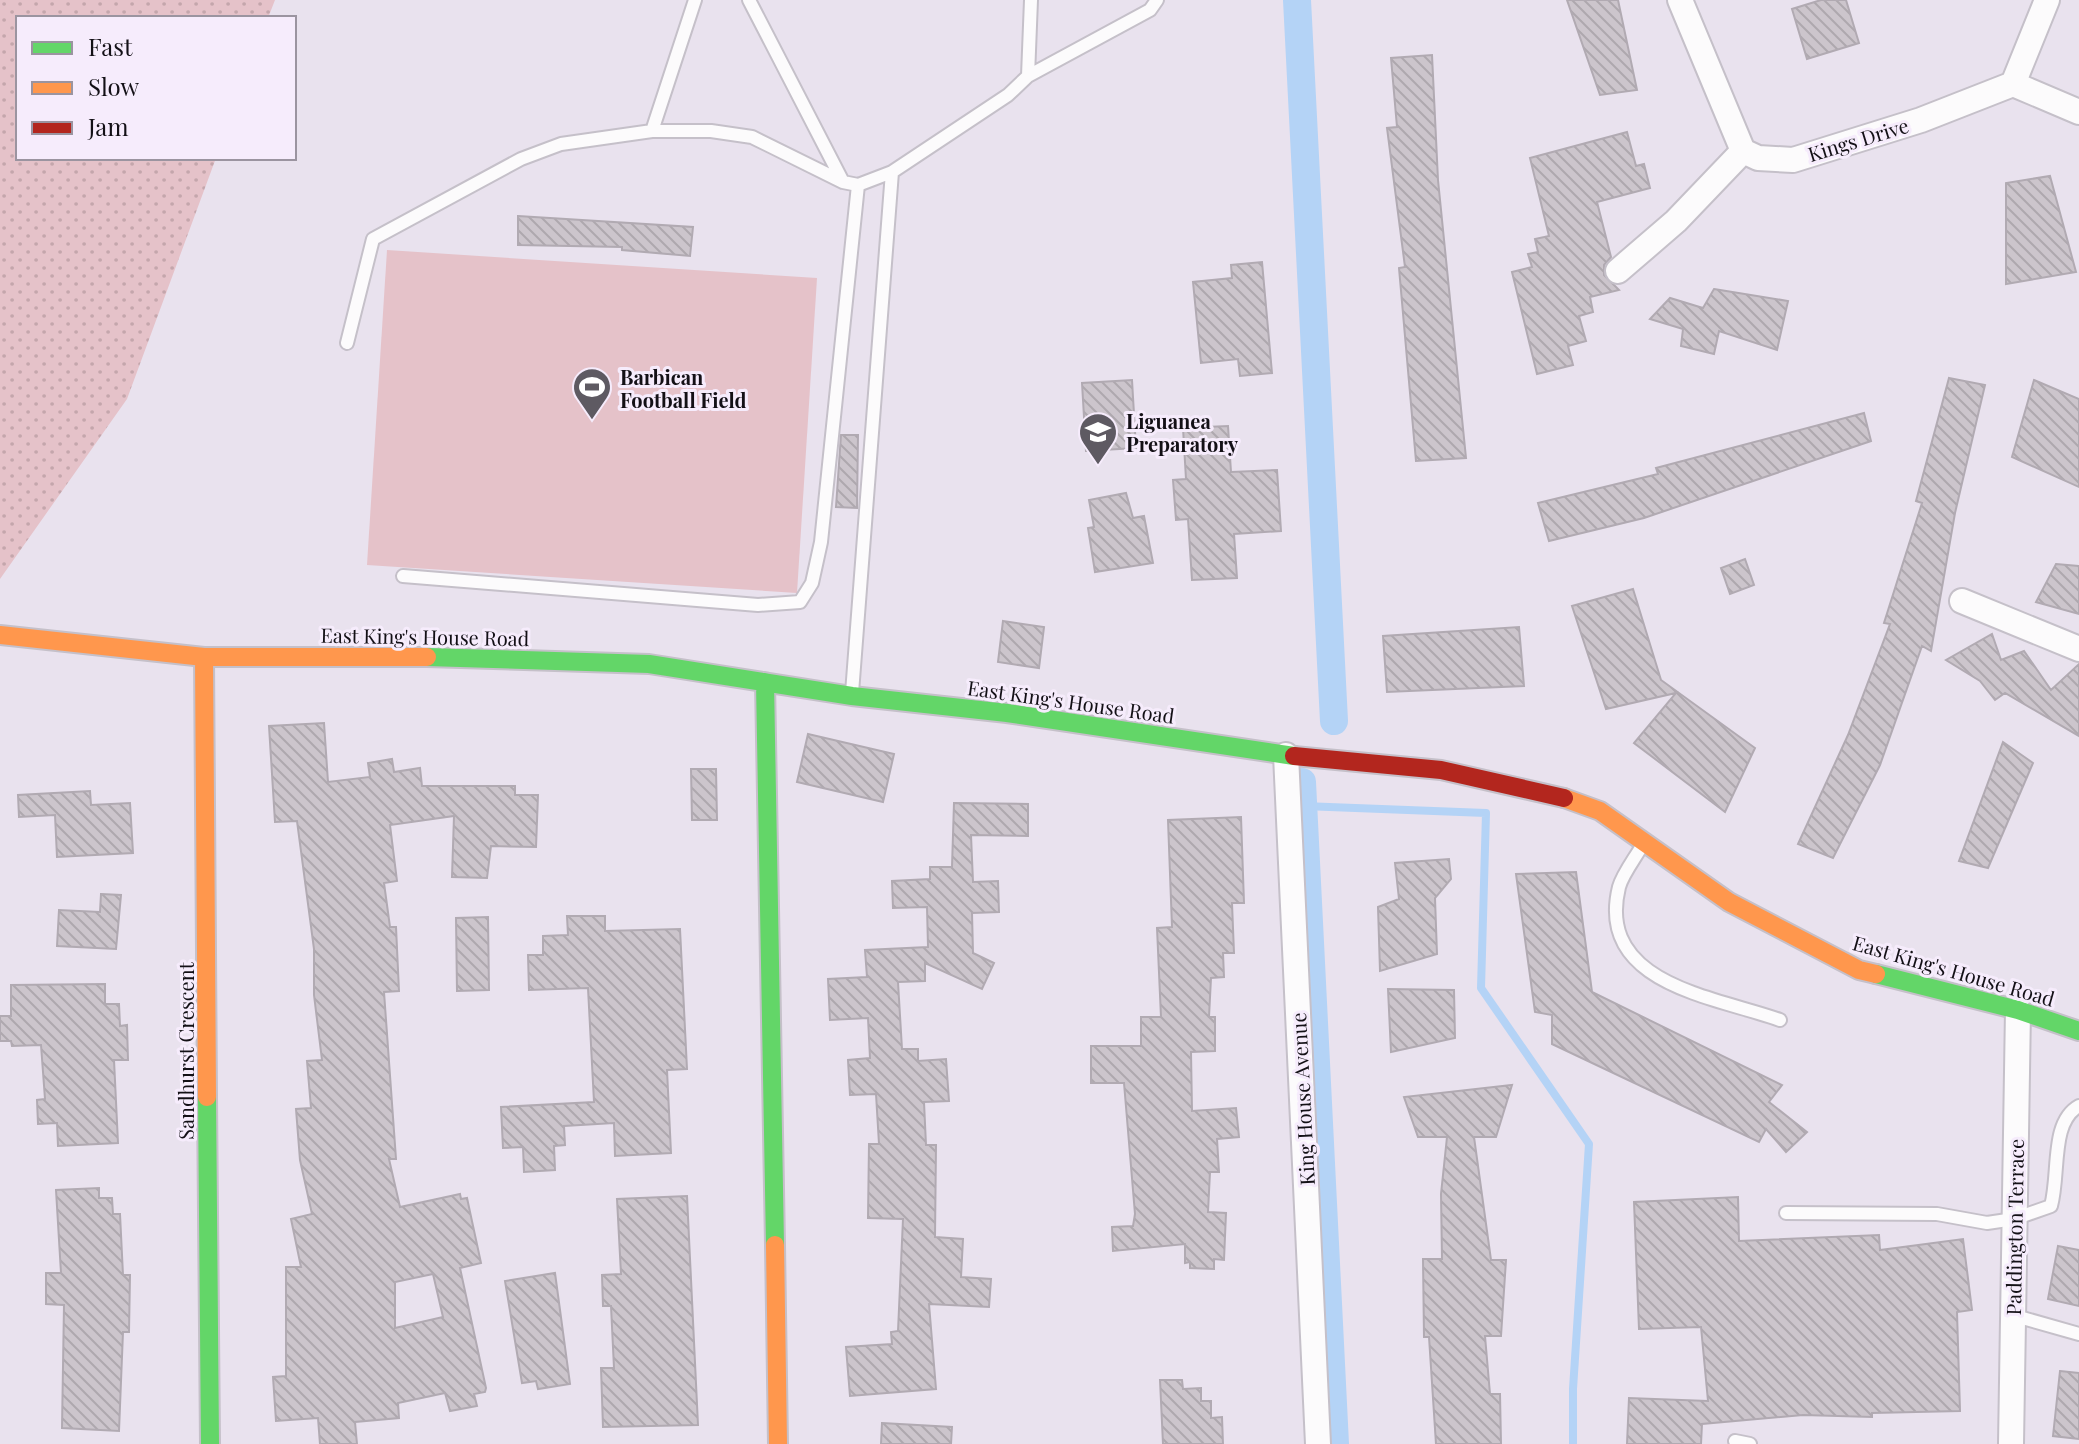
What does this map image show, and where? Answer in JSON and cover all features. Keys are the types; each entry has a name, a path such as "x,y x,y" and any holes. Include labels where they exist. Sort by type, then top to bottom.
{"main road":[{"name":"East King's House Road","path":"0,635 204,657 486,657 649,664 852,696 1007,713 1286,755 1441,770 1546,792 1600,811 1729,902 1859,970 2018,1010 2079,1031"},
{"name":"Sandhurst Crescent","path":"204,657 210,1444"},
{"path":"765,682 778,1444"}],"street":[{"path":"1618,271 1676,221 1743,151 1680,0"},
{"path":"2047,0 2013,84 2079,112"},
{"name":"Kings Drive","path":"1743,151 1758,158 1793,160 1921,120 2013,84"},
{"path":"1962,601 2079,649"},
{"name":"King House Avenue","path":"1286,755 1318,1444"},
{"name":"Paddington Terrace","path":"2011,1444 2018,1010"}],"lane":[{"path":"652,131 695,0"},
{"path":"749,0 843,182"},
{"path":"1028,76 1031,0"},
{"path":"347,343 369,247 379,234 521,159 561,144 652,131 711,131 752,137 843,182 858,185 892,172 1008,95 1028,76 1150,10 1157,0"},
{"path":"852,696 892,172"},
{"path":"403,576 758,605 800,602 812,583 821,542 858,185"},
{"path":"1645,841 1619,886 1617,921 1627,947 1642,968 1676,989 1780,1020"},
{"path":"1786,1213 1937,1214 1987,1223 2014,1219 2051,1206 2058,1182 2060,1127 2066,1113 2079,1106"},
{"path":"2012,1315 2079,1334"},
{"path":"1735,1441 1750,1444"}],"shaded area":[{"path":"0,0 275,0 269,16 16,16 16,160 215,160 127,399 0,579"},
{"name":"Barbican Football Field","path":"387,250 817,278 797,593 367,565"}],"building":[{"path":"1567,0 1618,0 1637,90 1600,95"},
{"path":"1821,0 1846,0 1859,43 1807,59 1792,9"},
{"path":"1432,55 1438,180 1466,458 1416,461 1399,268 1405,267 1387,128 1397,127 1391,58"},
{"path":"1627,132 1636,166 1644,164 1650,188 1597,202 1611,257 1604,265 1604,275 1619,290 1590,297 1593,312 1579,316 1586,341 1568,346 1573,365 1537,374 1512,272 1532,267 1528,254 1538,252 1535,239 1549,236 1530,158"},
{"path":"2050,176 2076,272 2006,284 2006,183"},
{"path":"518,216 693,227 690,256 622,250 622,247 518,245"},
{"path":"1262,262 1272,373 1240,376 1238,359 1201,363 1193,282 1232,278 1231,265"},
{"path":"1714,289 1788,301 1777,350 1719,331 1714,354 1681,346 1683,329 1650,319 1670,298 1703,308"},
{"path":"1949,378 1985,385 1955,513 1931,651 1922,646 1880,765 1833,858 1798,844 1848,735 1890,624 1884,623 1922,503 1916,501"},
{"path":"1132,380 1136,448 1086,451 1082,383"},
{"path":"2034,380 2079,399 2079,487 2012,457"},
{"path":"1864,413 1871,441 1644,518 1549,541 1538,503 1658,474 1656,468"},
{"path":"1228,426 1231,472 1277,470 1281,531 1234,534 1237,578 1192,580 1188,519 1176,520 1173,480 1186,479 1183,428"},
{"path":"841,435 858,435 857,508 836,507"},
{"path":"1126,493 1133,518 1144,516 1153,563 1095,572 1088,528 1094,527 1089,500"},
{"path":"1745,559 1754,585 1730,594 1721,568"},
{"path":"2056,564 2079,566 2079,614 2036,602"},
{"path":"1633,589 1661,680 1755,748 1725,812 1634,743 1676,693 1606,709 1572,606"},
{"path":"1003,621 1044,627 1039,668 998,662"},
{"path":"1519,627 1524,686 1387,692 1383,636"},
{"path":"1992,634 2001,660 2024,651 2051,690 2079,664 2079,736 2005,693 1995,700 1980,681 1946,660"},
{"path":"324,723 328,782 370,777 368,763 392,759 394,772 420,768 422,786 515,786 515,795 538,795 536,847 491,846 487,878 452,877 454,816 390,825 397,881 384,883 390,927 396,927 399,991 384,992 396,1159 389,1159 400,1207 460,1194 461,1199 467,1198 481,1263 460,1268 486,1388 485,1392 474,1394 477,1406 450,1411 445,1393 398,1403 399,1418 355,1422 357,1444 320,1444 318,1418 276,1421 273,1377 286,1376 286,1267 301,1267 291,1219 312,1214 300,1160 296,1109 311,1108 307,1061 322,1060 314,995 314,949 297,821 275,822 269,726","holes":["433,1274 443,1317 395,1328 395,1282"]},
{"path":"808,734 894,754 883,802 797,782"},
{"path":"2003,742 2033,763 1988,868 1959,861"},
{"path":"691,769 716,769 717,820 692,820"},
{"path":"90,791 91,805 130,803 133,853 57,857 55,815 19,817 18,795"},
{"path":"954,803 1028,804 1028,836 971,835 973,882 998,881 999,912 972,913 973,953 994,963 982,989 925,963 925,981 898,982 902,1049 918,1049 918,1061 946,1059 949,1101 924,1102 926,1145 936,1145 935,1237 963,1239 961,1277 991,1279 989,1307 929,1304 936,1389 850,1396 846,1347 892,1344 891,1332 898,1331 903,1219 868,1218 869,1144 879,1144 876,1094 850,1095 848,1060 870,1058 868,1018 830,1020 828,979 867,977 865,950 928,947 927,907 893,908 892,881 930,879 930,867 952,867"},
{"path":"1241,817 1244,903 1232,903 1234,953 1223,953 1224,977 1211,978 1209,1017 1215,1017 1215,1051 1191,1052 1192,1111 1236,1108 1239,1137 1217,1139 1219,1172 1210,1172 1208,1212 1226,1213 1224,1260 1214,1259 1214,1269 1190,1268 1190,1262 1185,1263 1185,1244 1113,1251 1112,1227 1133,1226 1135,1214 1124,1083 1091,1083 1091,1046 1141,1046 1141,1017 1161,1017 1157,928 1172,927 1168,820"},
{"path":"1449,859 1451,879 1435,898 1437,954 1380,971 1378,907 1399,899 1395,863"},
{"path":"1576,872 1592,992 1782,1085 1769,1102 1807,1132 1786,1152 1766,1129 1759,1142 1552,1044 1552,1015 1535,1012 1516,874"},
{"path":"101,894 121,895 116,949 57,946 59,910 100,912"},
{"path":"567,916 605,916 605,931 680,929 687,1069 667,1070 671,1153 615,1156 614,1123 564,1126 565,1145 554,1146 555,1170 524,1172 523,1147 503,1148 501,1107 594,1102 588,988 529,990 528,955 543,955 543,936 568,935"},
{"path":"488,917 489,990 457,991 456,918"},
{"path":"105,984 105,1004 119,1004 120,1026 127,1025 128,1060 114,1060 118,1143 58,1146 57,1123 38,1124 37,1100 45,1099 41,1045 12,1046 11,1041 0,1041 0,1016 11,1016 11,985"},
{"path":"1388,989 1454,990 1455,1038 1391,1052"},
{"path":"1512,1085 1496,1137 1474,1137 1491,1260 1506,1260 1501,1336 1485,1336 1490,1394 1500,1394 1501,1444 1436,1444 1429,1337 1424,1337 1423,1259 1442,1259 1441,1194 1447,1137 1418,1137 1404,1097"},
{"path":"99,1188 99,1198 112,1198 113,1214 120,1214 123,1275 130,1275 129,1332 123,1332 119,1431 62,1428 64,1305 46,1304 46,1273 61,1273 56,1190"},
{"path":"687,1196 698,1425 603,1427 601,1368 614,1368 611,1306 603,1306 602,1275 621,1274 617,1199"},
{"path":"1738,1197 1739,1241 1879,1235 1880,1250 1963,1239 1972,1310 1957,1312 1960,1411 1872,1413 1872,1417 1803,1415 1702,1424 1701,1444 1627,1444 1629,1398 1708,1401 1701,1327 1639,1329 1634,1202"},
{"path":"2058,1246 2079,1250 2079,1306 2048,1299"},
{"path":"555,1273 570,1384 538,1389 536,1381 522,1383 505,1281"},
{"path":"2060,1371 2079,1373 2079,1439 2053,1436"},
{"path":"1160,1380 1182,1380 1183,1389 1201,1388 1201,1401 1211,1401 1211,1418 1222,1417 1223,1444 1163,1444"},
{"path":"882,1423 952,1427 951,1444 881,1444"}],"waterway":[{"path":"1297,0 1334,721"},
{"path":"1302,782 1335,1444"},
{"path":"1303,806 1486,813 1481,988 1589,1144 1573,1389 1573,1444"}],"traffic: fast":[{"path":"427,657 649,664 852,696 1007,713 1294,756"},
{"path":"765,682 775,1245"},
{"path":"1876,974 2018,1010 2079,1031"},
{"path":"207,1097 210,1444"}],"traffic: slow":[{"path":"0,635 204,657 427,657"},
{"path":"204,657 207,1097"},
{"path":"1564,798 1600,811 1729,902 1859,970 1876,974"},
{"path":"775,1245 778,1444"}],"traffic: jam":[{"path":"1294,756 1441,770 1564,798"}],"place":[{"name":"Barbican Football Field","path":"592,421"},
{"name":"Liguanea Preparatory","path":"1098,466"}]}
